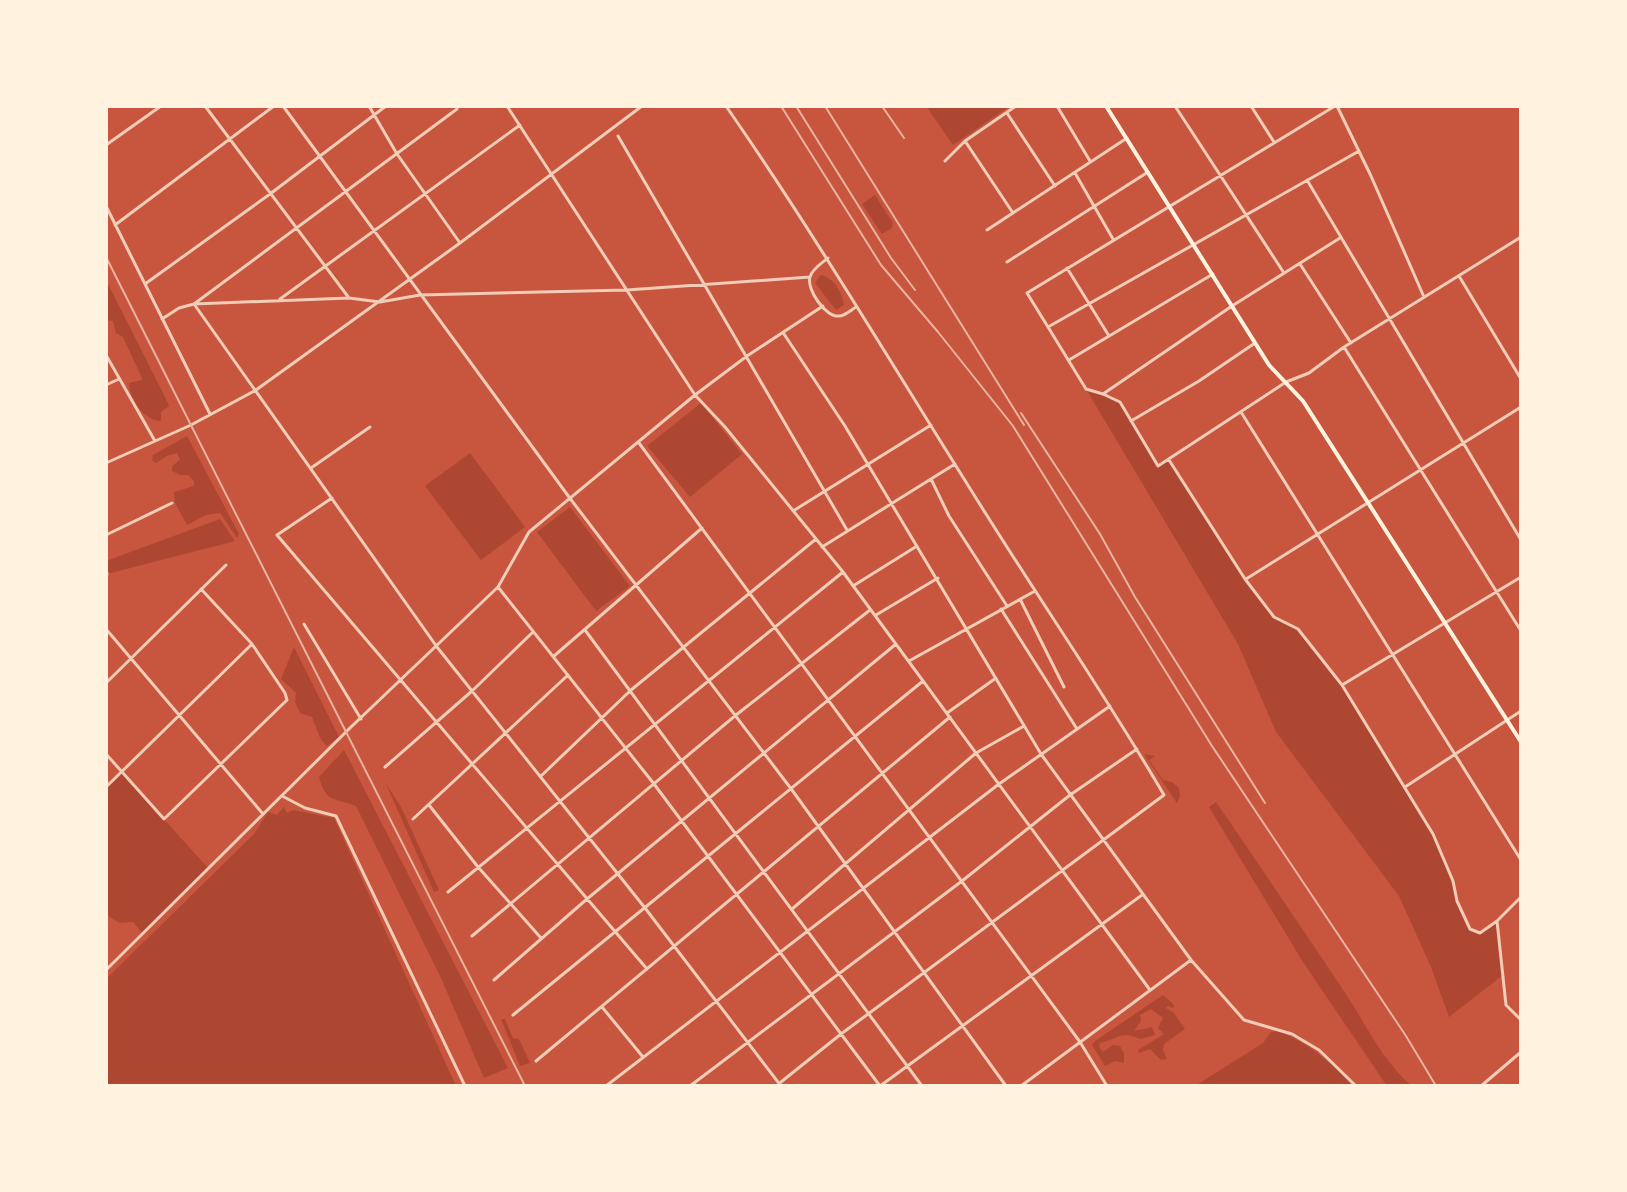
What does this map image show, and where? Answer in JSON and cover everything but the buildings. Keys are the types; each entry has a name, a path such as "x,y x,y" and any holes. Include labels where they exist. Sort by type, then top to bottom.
{"main road":[{"path":"1106,106 1269,365 1303,401 1521,742"}],"street":[{"path":"106,145 161,106"},
{"path":"205,106 349,298"},
{"path":"115,225 274,106"},
{"path":"283,106 569,497 764,752 1006,1086"},
{"path":"369,106 397,154 460,243"},
{"path":"145,284 386,106"},
{"path":"507,106 695,395 725,427 843,572 1150,990"},
{"path":"106,463 256,390 380,302 642,106"},
{"path":"194,304 437,647 675,946 779,1085 841,1034 1164,795 828,258 726,106"},
{"path":"945,161 965,141 1016,106"},
{"path":"1057,106 1091,162"},
{"path":"1175,106 1284,273"},
{"path":"1251,106 1274,142"},
{"path":"1424,297 1336,106 1027,293 1086,389 1120,402 1158,466 1286,382 1309,373 1344,347 1521,237"},
{"path":"194,304 457,109"},
{"path":"1007,113 1055,186"},
{"path":"278,300 520,125"},
{"path":"618,136 847,530"},
{"path":"987,230 1127,138"},
{"path":"965,141 1013,213"},
{"path":"1048,327 1359,151"},
{"path":"1007,262 1148,172"},
{"path":"1075,173 1113,241"},
{"path":"1307,180 1521,540"},
{"path":"106,206 210,414"},
{"path":"1103,394 1232,306 1340,238"},
{"path":"162,319 179,308 194,304 349,298 380,302 420,295 627,290 810,277 828,258"},
{"path":"1300,264 1351,343"},
{"path":"1067,268 1109,336"},
{"path":"1069,360 1213,274"},
{"path":"1459,276 1521,379"},
{"path":"810,277 810,286 828,313 837,316 858,306"},
{"path":"106,970 351,727 498,587 529,532 695,395 823,306"},
{"path":"783,333 938,578 1041,754 1191,960 1244,1020 1292,1034 1319,1050 1356,1086"},
{"path":"1131,421 1255,343"},
{"path":"1344,347 1521,631"},
{"path":"106,355 155,441"},
{"path":"1514,368 1521,364"},
{"path":"106,385 119,379"},
{"path":"1245,579 1521,407"},
{"path":"1241,412 1521,860"},
{"path":"793,511 931,425"},
{"path":"311,468 370,427"},
{"path":"639,443 1080,1042 1107,1086"},
{"path":"1169,460 1245,579 1274,617 1298,629 1342,685 1433,834 1470,929 1480,933 1521,897"},
{"path":"822,547 955,464"},
{"path":"931,479 949,516 1007,606"},
{"path":"332,498 277,535 647,969"},
{"path":"106,535 172,503"},
{"path":"554,656 703,528"},
{"path":"541,776 631,690 816,539"},
{"path":"853,586 917,546"},
{"path":"106,683 226,565"},
{"path":"106,568 107,574"},
{"path":"448,892 654,722 843,572"},
{"path":"1342,685 1521,577"},
{"path":"875,616 938,578"},
{"path":"498,587 654,784 880,1086 1142,895"},
{"path":"106,754 164,819 287,700 252,644 201,589"},
{"path":"909,661 1036,591"},
{"path":"1020,599 1064,687"},
{"path":"1001,609 1077,729"},
{"path":"472,936 736,715 870,610"},
{"path":"304,624 361,719"},
{"path":"106,629 263,814"},
{"path":"585,630 922,1086"},
{"path":"385,767 534,632"},
{"path":"106,787 252,644"},
{"path":"494,980 618,873 896,644"},
{"path":"413,819 568,675"},
{"path":"536,1061 996,678"},
{"path":"513,1015 924,681"},
{"path":"606,1086 999,784 1110,706"},
{"path":"1405,787 1521,711"},
{"path":"791,909 976,753 1024,726"},
{"path":"690,1086 962,881 1070,795 1137,749"},
{"path":"283,796 305,808 336,816 465,1086"},
{"path":"429,805 478,867 541,938"},
{"path":"1497,921 1506,1005 1521,1020"},
{"path":"1021,1086 1191,960"},
{"path":"602,1007 643,1057"},
{"path":"1481,1086 1521,1052"}],"shaded area":[{"path":"926,106 1010,106 953,145"},
{"path":"875,195 893,223 892,228 882,234 862,204"},
{"path":"821,275 837,286 841,295 844,305 836,310 815,283"},
{"path":"106,280 168,403 169,406 161,412 161,421 143,413 132,395 129,383 142,378 123,337 116,333 113,321 106,320"},
{"path":"1086,389 1112,396 1120,402 1158,466 1169,460 1245,579 1274,617 1298,629 1342,685 1433,834 1469,928 1481,933 1497,921 1503,975 1449,1017 1431,967 1399,896 1276,732 1238,644"},
{"path":"701,403 742,454 690,497 647,446"},
{"path":"187,436 239,534 237,538 220,513 206,515 187,525 175,503 174,492 194,486 194,481 188,475 172,471 172,466 180,460 177,453 156,463 152,460 153,455"},
{"path":"470,453 525,527 481,560 425,486"},
{"path":"570,507 630,586 596,611 537,532"},
{"path":"220,519 235,541 107,574 106,561"},
{"path":"294,647 339,737 327,746 320,738 312,717 300,713 295,702 296,693 281,679"},
{"path":"344,750 508,1068 484,1078 441,978 356,806 333,799 325,792 319,777"},
{"path":"1144,754 1155,756 1149,760 1163,780 1179,788 1177,803"},
{"path":"121,772 209,869 143,934 133,922 119,923 106,914 106,787"},
{"path":"386,784 401,807 439,890 434,892"},
{"path":"1216,802 1383,1054 1412,1086 1387,1086 1303,962 1209,807"},
{"path":"284,807 287,813 293,810 334,818 456,1086 106,1086 106,979 254,834 268,812 277,815"},
{"path":"1163,995 1174,1005 1173,1008 1166,1008 1174,1013 1185,1029 1164,1044 1167,1059 1161,1060 1150,1049 1139,1053 1138,1050 1164,1034 1158,1028 1163,1018 1151,1009 1140,1015 1141,1021 1134,1031 1152,1027 1155,1035 1140,1039 1124,1035 1100,1043 1103,1052 1113,1045 1120,1046 1124,1053 1124,1063 1115,1061 1105,1066 1092,1045 1095,1041"},
{"path":"501,1019 505,1019 513,1038 519,1039 530,1063 520,1066"},
{"path":"1277,1031 1318,1053 1352,1086 1195,1086 1263,1043 1271,1032"}],"railway":[{"path":"781,106 881,265 1013,426 1212,746 1406,1036 1436,1086"},
{"path":"796,106 891,258 915,290"},
{"path":"825,106 1024,425"},
{"path":"882,106 904,138"},
{"path":"106,257 525,1086"},
{"path":"1021,413 1100,534 1135,597 1265,803"}]}
